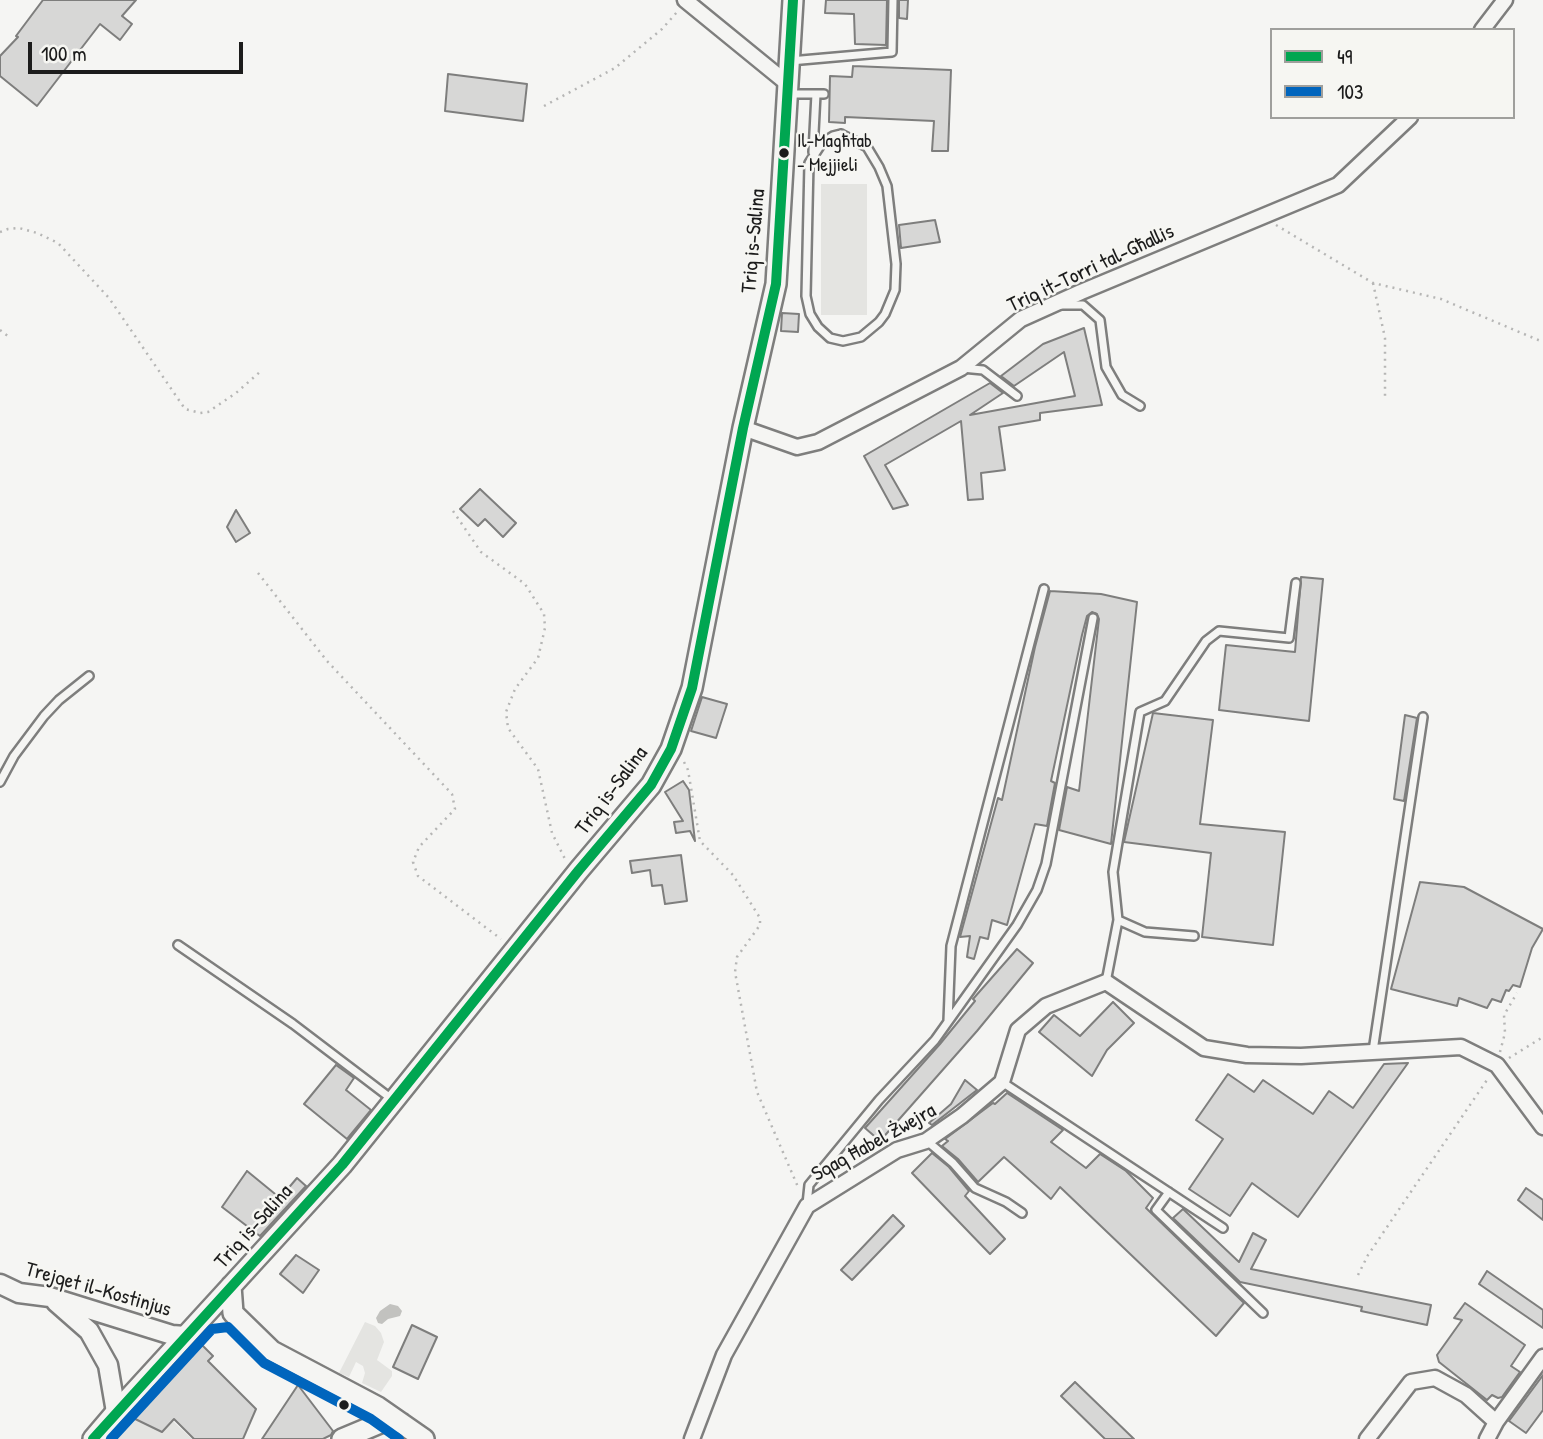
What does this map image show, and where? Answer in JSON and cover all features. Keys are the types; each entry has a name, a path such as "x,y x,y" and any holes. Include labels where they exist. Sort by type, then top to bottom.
{"main road":[{"name":"Triq is-Salina","path":"93,1439 342,1165 579,870 651,785 671,748 692,688 743,428 776,284 793,0"},
{"path":"231,1286 233,1313 272,1351 378,1407 425,1439"},
{"path":"205,1315 233,1313"},
{"path":"342,1439 368,1426 385,1422 401,1423"}],"street":[{"path":"1484,28 1505,0"},
{"path":"686,1 788,89"},
{"name":"Triq it-Torri tal-Għallis","path":"743,428 797,447 818,442 961,368 1021,319 1338,185 1408,119"},
{"path":"1002,1082 1018,1030 1045,1006 1106,982 1204,1048 1261,1055 1300,1056 1461,1047 1497,1065 1543,1127"},
{"name":"Sqaq Ħabel Żwejra","path":"692,1439 724,1355 807,1206 897,1150 926,1141 962,1116 1002,1082"},
{"name":"Trejqet il-Kostinjus","path":"0,1284 19,1293 50,1297 172,1335 185,1336"},
{"path":"50,1297 89,1331 108,1365 116,1412"},
{"path":"1487,1439 1496,1422 1543,1357"},
{"path":"1367,1439 1411,1382 1435,1378 1466,1395 1496,1422"}],"lane":[{"path":"789,61 892,52 894,0"},
{"path":"788,89 820,94 813,154 808,170 807,306 813,322 824,334 837,341 852,340 879,323 890,306 895,290 896,264 887,186 875,157 867,147 850,137 841,134 833,136 822,143 813,154"},
{"path":"1052,305 1083,305 1100,320 1107,367 1122,395 1140,406"},
{"path":"961,368 983,370 1017,396"},
{"path":"1106,982 1118,920 1113,872 1140,712 1165,701 1206,641 1219,631 1289,638 1296,583"},
{"path":"948,1023 951,946 1044,589"},
{"path":"807,1206 809,1185 879,1100 948,1023 1017,925 1037,890 1046,864 1093,618"},
{"path":"0,782 14,756 44,716 89,676"},
{"path":"1373,1052 1423,717"},
{"path":"1118,920 1145,932 1194,936"},
{"path":"178,945 293,1024 393,1101"},
{"path":"1002,1082 1223,1228"},
{"path":"926,1141 953,1163 975,1188 1006,1202 1022,1213"},
{"path":"1169,1192 1156,1210 1263,1313"}],"path":[{"path":"544,106 615,68 662,29 686,1"},
{"path":"1263,217 1373,283 1441,299 1543,342"},
{"path":"0,232 19,228 58,243 109,298 185,408 200,414 208,412 236,393 261,371"},
{"path":"1373,283 1385,338 1385,400"},
{"path":"0,330 9,337"},
{"path":"453,511 481,552 525,584 544,614 545,628 538,658 509,701 506,712 508,728 538,769 552,833 564,859 579,870"},
{"path":"258,573 327,661 452,794 454,809 419,847 413,862 418,876 514,950"},
{"path":"671,748 681,755 688,770 700,841 733,876 760,918 760,925 737,957 735,972 757,1092 807,1206"},
{"path":"1358,1275 1368,1255 1497,1065 1505,1033 1504,1015 1517,993"},
{"path":"1497,1065 1543,1037"}],"shaded area":[{"path":"821,184 867,184 867,315 821,315"},
{"path":"390,1304 398,1306 402,1311 400,1316 388,1319 382,1324 378,1323 376,1318 380,1311"},
{"path":"365,1322 375,1326 381,1333 384,1342 377,1360 392,1371 392,1376 381,1392 362,1383 365,1373 363,1366 356,1362 349,1377 339,1373"},
{"path":"143,1393 192,1439 104,1439"}],"building":[{"path":"43,0 136,0 122,16 132,24 120,40 100,24 37,106 0,76 0,56 18,37 16,36"},
{"path":"826,0 887,0 886,45 855,44 854,14 825,13"},
{"path":"899,0 908,0 907,19 899,18"},
{"path":"853,66 951,70 948,151 932,151 934,121 845,117 845,123 829,122 830,76 852,77"},
{"path":"448,74 527,84 523,121 445,111"},
{"path":"935,220 940,242 901,248 899,225"},
{"path":"782,313 799,314 798,332 781,331"},
{"path":"1084,328 1102,405 1040,413 1040,420 999,427 1005,470 981,473 983,499 968,500 961,421 885,465 908,505 893,509 864,456 990,383 1003,393 970,415 1075,396 1064,352 1014,386 1001,376 1043,344"},
{"path":"480,489 516,523 503,537 485,519 478,526 460,509"},
{"path":"236,510 250,533 236,542 227,527"},
{"path":"1301,577 1323,579 1309,721 1219,710 1226,645 1295,652"},
{"path":"1050,591 1101,594 1137,602 1111,844 1059,830 1067,787 1079,791 1099,619 1097,614 1092,612 1087,616 1082,635 1051,781 1055,783 1047,826 1035,824 1007,925 992,920 988,939 980,937 974,959 967,957 970,936 960,937 998,798 1002,800"},
{"path":"702,697 727,704 716,738 691,731"},
{"path":"1153,713 1213,720 1200,824 1285,832 1273,945 1202,937 1211,853 1124,842"},
{"path":"1405,715 1417,718 1404,801 1394,799"},
{"path":"683,781 689,790 695,841 690,831 676,833 674,822 683,821 665,792"},
{"path":"681,855 687,901 665,904 662,885 652,886 650,870 632,873 630,861"},
{"path":"1420,882 1464,887 1543,929 1532,948 1520,987 1513,985 1509,991 1506,990 1501,1002 1492,999 1487,1008 1459,998 1457,1006 1391,989"},
{"path":"1017,949 1033,963 880,1141 865,1128 940,1044 975,1001 973,999"},
{"path":"1113,1002 1134,1023 1107,1050 1092,1076 1039,1032 1054,1015 1080,1036"},
{"path":"1408,1063 1298,1217 1252,1183 1230,1216 1189,1189 1223,1139 1196,1120 1228,1074 1254,1092 1263,1080 1313,1114 1329,1091 1353,1108 1384,1064"},
{"path":"336,1065 354,1078 346,1090 371,1110 347,1139 304,1104"},
{"path":"965,1080 977,1090 932,1125 929,1123 951,1104"},
{"path":"1007,1093 1063,1130 1051,1142 1086,1168 1100,1154 1126,1171 1153,1198 1146,1208 1244,1303 1216,1336 1060,1187 1051,1199 1004,1157 978,1182 958,1159 942,1146 948,1141 945,1139"},
{"path":"932,1153 949,1167 969,1191 965,1196 1005,1239 990,1254 912,1173"},
{"path":"247,1171 280,1198 297,1178 306,1186 260,1236 222,1207"},
{"path":"1526,1188 1543,1200 1543,1220 1518,1200"},
{"path":"1183,1209 1239,1262 1253,1233 1266,1240 1251,1269 1431,1305 1427,1325 1361,1311 1362,1307 1240,1282 1173,1218"},
{"path":"893,1215 904,1226 852,1280 841,1270"},
{"path":"296,1255 319,1270 303,1293 280,1274"},
{"path":"1487,1271 1543,1310 1543,1328 1479,1284"},
{"path":"1465,1303 1525,1345 1511,1366 1520,1372 1502,1397 1492,1395 1487,1400 1439,1362 1437,1355 1462,1320 1454,1318"},
{"path":"412,1325 437,1337 418,1379 393,1367"},
{"path":"200,1343 213,1356 208,1361 256,1409 243,1439 194,1439 174,1419 162,1432 129,1416"},
{"path":"1543,1375 1543,1410 1526,1433 1509,1421"},
{"path":"1075,1382 1134,1439 1105,1439 1061,1396"},
{"path":"298,1385 333,1431 331,1435 323,1439 262,1439"}],"transit line":[{"name":"49","path":"93,1439 342,1165 579,870 651,785 671,749 692,688 743,428 776,284 793,0"},
{"name":"103","path":"111,1439 212,1329 228,1327 264,1363 371,1419 399,1439"}],"place":[{"name":"Il-Magħtab - Mejjieli","path":"784,153"}]}
